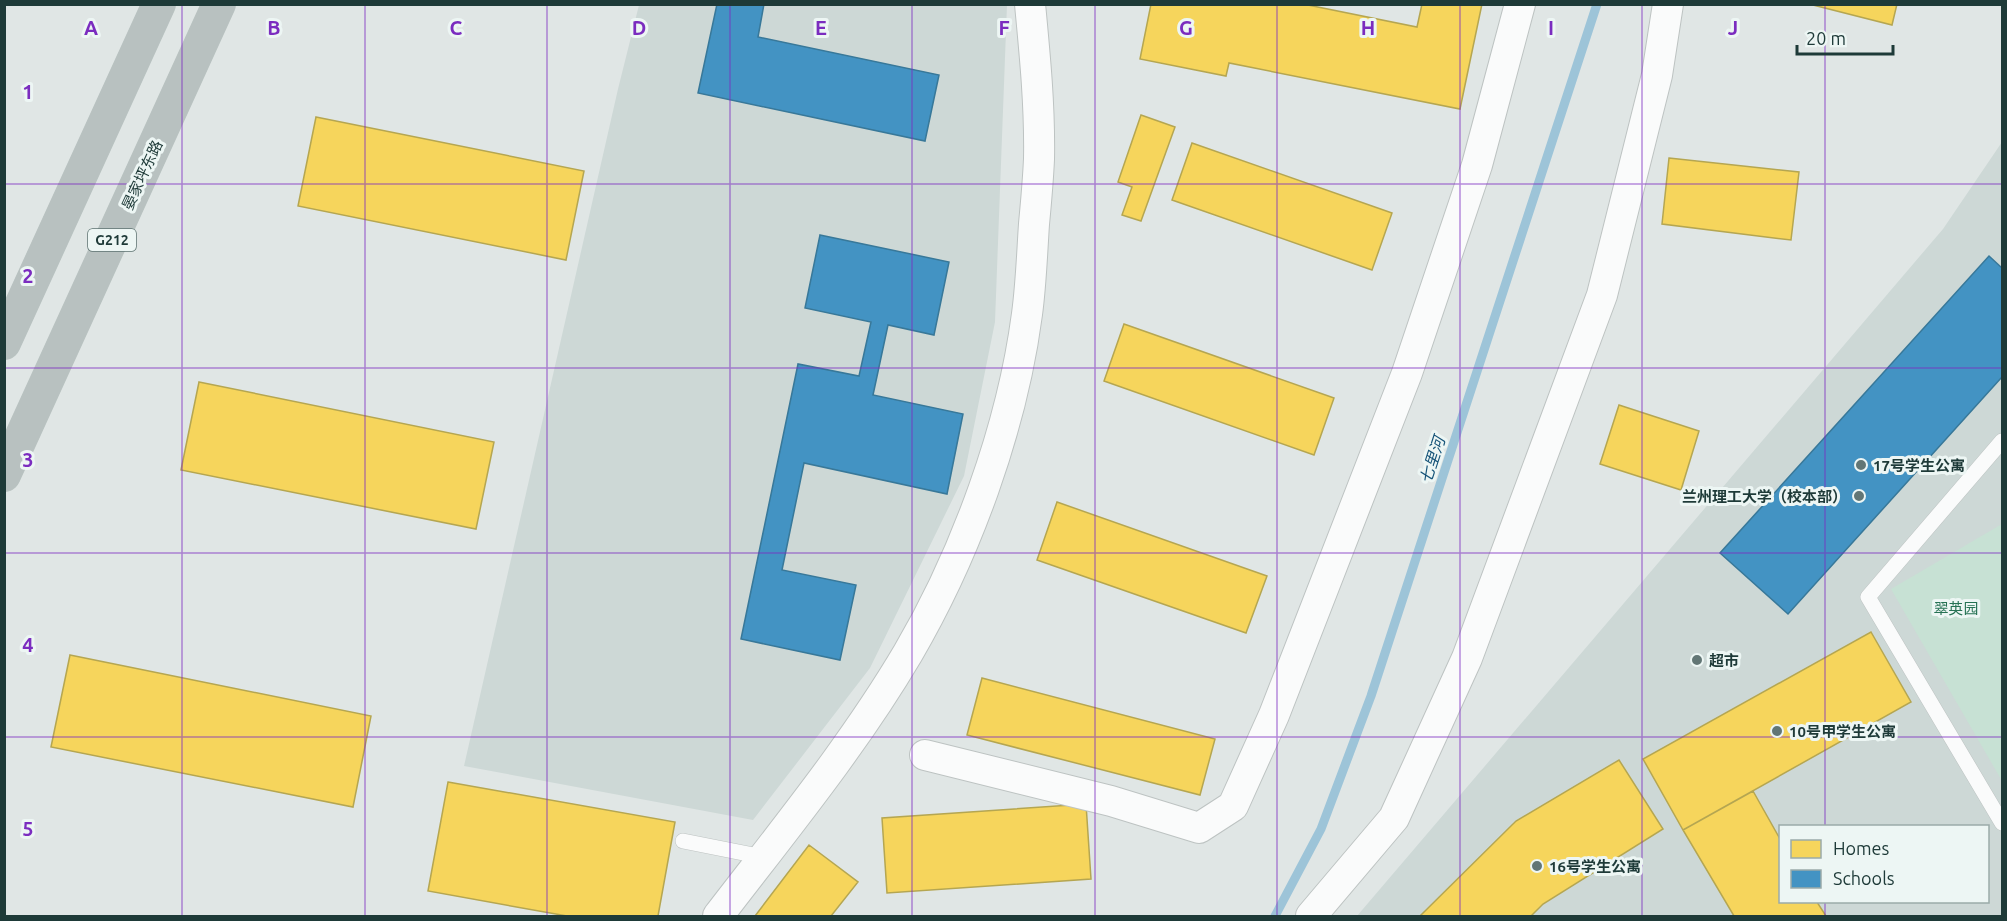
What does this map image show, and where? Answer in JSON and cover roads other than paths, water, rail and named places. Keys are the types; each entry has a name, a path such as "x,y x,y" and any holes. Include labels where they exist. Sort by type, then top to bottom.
{"highway":[{"path":"4,343 159,4"},
{"name":"晏家坪东路","path":"4,475 219,4"}],"street":[{"path":"718,916 876,706 939,594 966,535 986,482 1005,416 1027,314 1039,159 1030,4"},
{"path":"925,755 1111,801 1199,828 1233,806 1274,716 1407,374 1477,165 1520,4"},
{"path":"1311,916 1394,818 1467,658 1602,295 1657,75 1668,4"}],"lane":[{"path":"2002,441 1868,597 2002,823"},
{"path":"683,841 763,857"}],"waterway":[{"name":"七里河","path":"1275,916 1321,829 1371,696 1597,4"}],"place":[{"name":"17号学生公寓","path":"1861,465"},
{"name":"兰州理工大学（校本部）","path":"1859,496"},
{"name":"超市","path":"1697,660"},
{"name":"10号甲学生公寓","path":"1777,731"},
{"name":"16号学生公寓","path":"1537,866"}],"park label":[{"name":"翠英园","path":"1956,608"}]}
